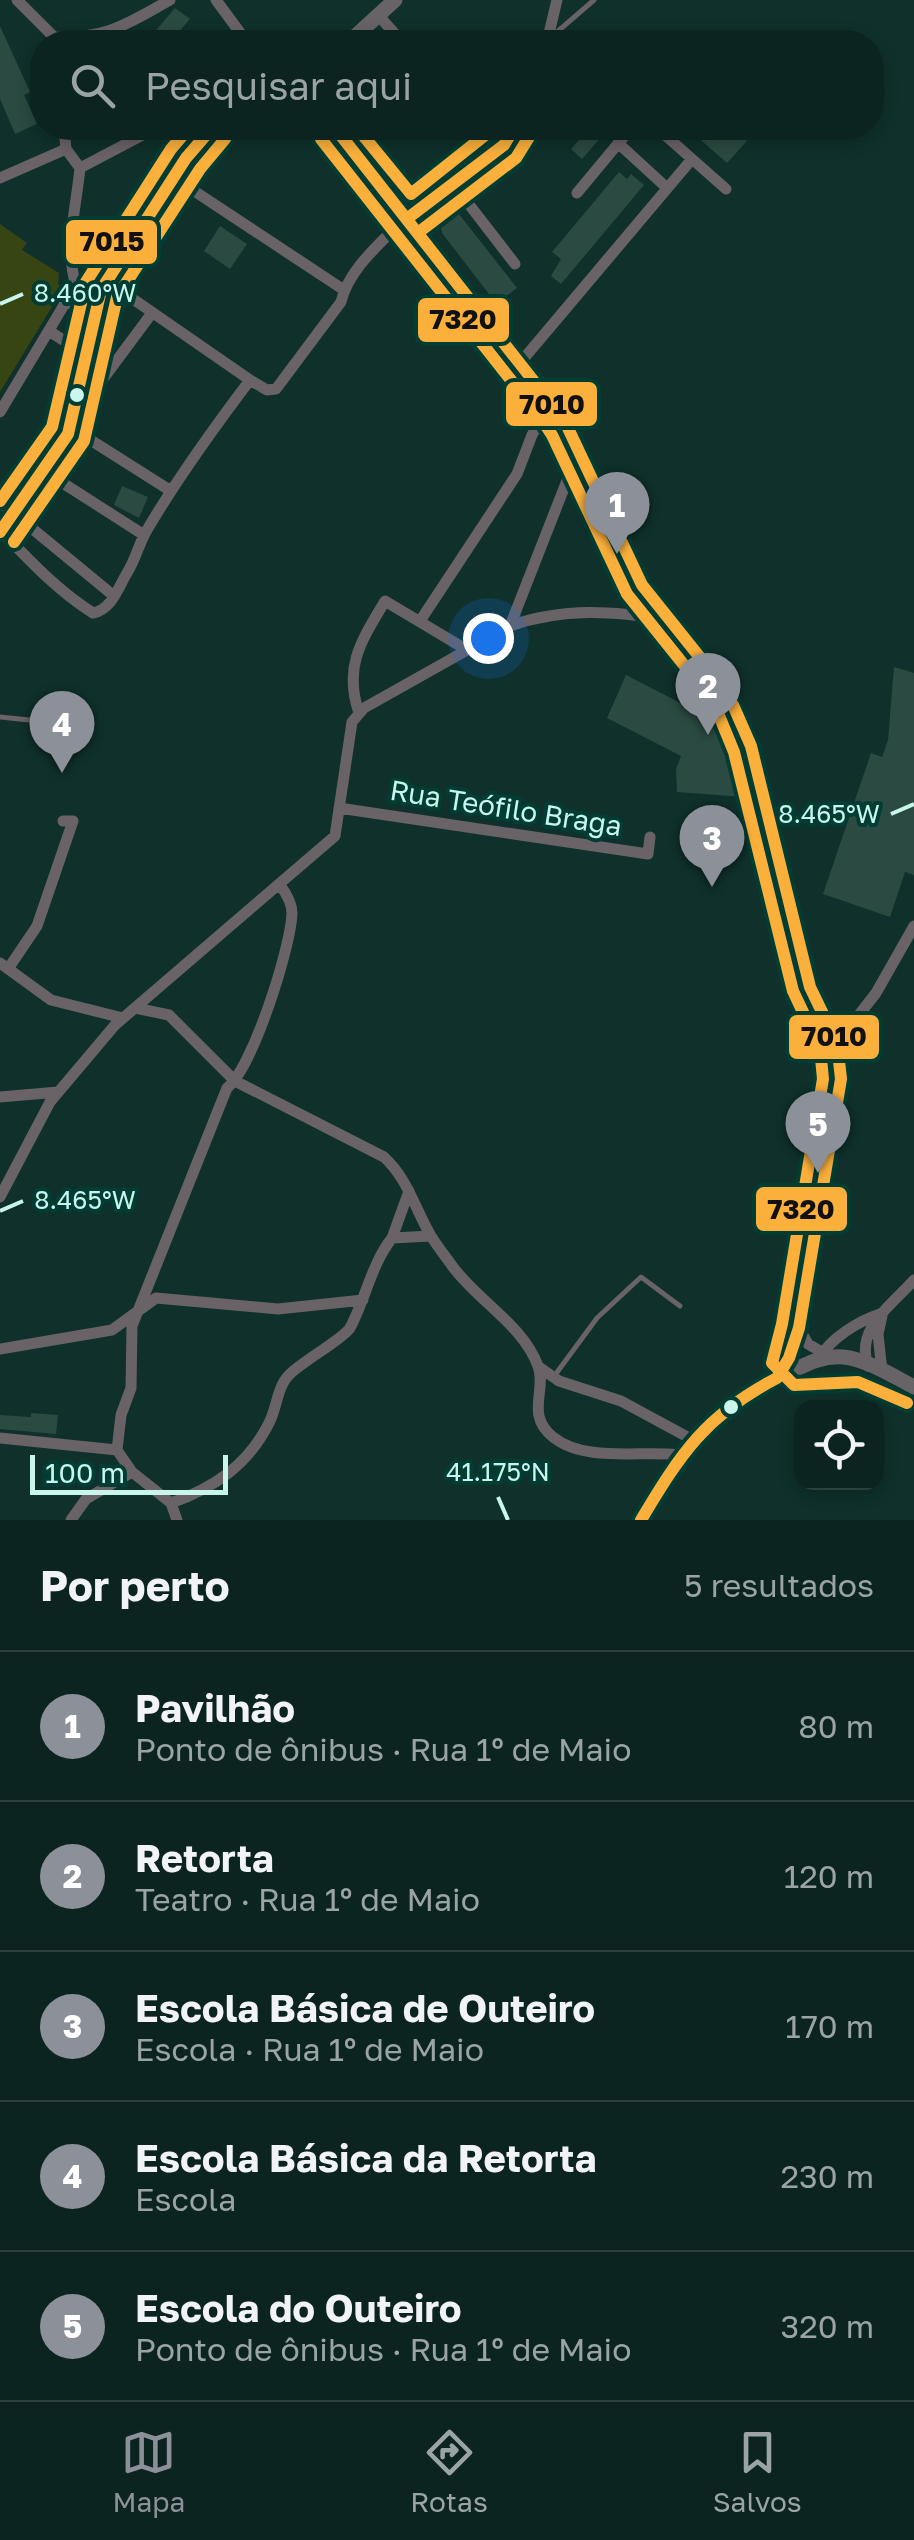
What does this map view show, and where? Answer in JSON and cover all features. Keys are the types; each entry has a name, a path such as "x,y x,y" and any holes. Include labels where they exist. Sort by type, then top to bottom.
{"street":[{"path":"16,0 45,30"},
{"path":"116,30 170,0"},
{"path":"216,0 238,30"},
{"path":"362,30 395,0"},
{"path":"549,30 557,0"},
{"path":"379,16 391,30"},
{"path":"65,140 66,149 80,168 71,271 81,297 96,314"},
{"path":"80,168 133,140"},
{"path":"71,425 101,290 198,140"},
{"path":"345,140 554,406 642,584 718,682 751,746 810,987 836,1043 841,1079 799,1328 813,1357"},
{"path":"107,281 250,380 267,390 276,389 341,302 344,290 370,254 408,218 507,140"},
{"path":"577,193 621,140"},
{"path":"672,140 726,189"},
{"path":"618,143 667,188"},
{"path":"0,178 66,149"},
{"path":"520,363 692,158"},
{"path":"173,177 344,290"},
{"path":"454,185 515,264"},
{"path":"0,412 64,305 81,297"},
{"path":"152,313 0,531 50,580 93,613 102,611 114,596 136,559 144,536 191,458 250,380"},
{"path":"49,331 88,356"},
{"path":"420,622 516,474 544,415 554,406"},
{"path":"71,425 171,491"},
{"path":"510,626 579,450"},
{"path":"44,471 144,536"},
{"path":"0,502 114,596"},
{"path":"359,714 354,652 384,600 467,650"},
{"path":"0,1196 58,1092 123,1018 335,836 352,722 359,714 510,626 567,612 624,613 668,620"},
{"name":"Rua Teófilo Braga","path":"338,808 648,854 650,837"},
{"path":"63,820 73,820 37,926 4,966 50,1000 123,1018"},
{"path":"177,1520 171,1503 132,1472 117,1450 121,1416 131,1388 132,1326 227,1088 236,1081 247,1060 287,950 292,908 280,885"},
{"path":"836,1043 876,993 914,926"},
{"path":"136,1008 169,1014 236,1081 384,1157 397,1169 431,1236 456,1272 514,1329 540,1368 553,1377 621,1401 692,1440"},
{"path":"0,1097 58,1092"},
{"path":"171,1503 204,1491 243,1463 269,1423 286,1378 322,1347 347,1332 378,1256 392,1238 409,1190"},
{"path":"392,1238 431,1236"},
{"path":"871,1367 864,1353 866,1332 914,1280"},
{"path":"0,1348 112,1330 156,1298 278,1309 362,1300"},
{"path":"641,1520 680,1455 717,1412 884,1312"},
{"path":"799,1328 813,1357"},
{"path":"813,1357 845,1357 914,1386"},
{"path":"813,1357 871,1367"},
{"path":"540,1368 537,1404 542,1426 555,1440 584,1450 680,1455"},
{"path":"0,1438 117,1450"},
{"path":"71,1520 86,1499 132,1472"}],"lane":[{"path":"560,30 594,0"},
{"path":"0,717 49,722"},
{"path":"553,1377 597,1318 641,1277 680,1306"}],"green space":[{"path":"0,224 27,243 22,250 59,273 58,284 64,287 0,392"}],"building":[{"path":"175,8 190,19 180,30 156,30"},
{"path":"0,26 30,92 24,95 30,108 30,127 15,134 0,99"},
{"path":"579,140 599,140 582,159 571,149"},
{"path":"701,140 747,141 727,163"},
{"path":"619,172 627,179 631,174 644,185 561,284 551,276 561,259 552,252"},
{"path":"459,214 517,288 501,300 497,294 492,298 442,233 441,228"},
{"path":"220,226 247,244 230,269 204,251"},
{"path":"122,486 148,497 139,518 114,505"},
{"path":"894,667 914,673 914,875 905,872 890,917 823,894 871,753 882,757 888,740"},
{"path":"626,675 702,714 709,710 739,761 744,797 677,792 676,769 681,756 607,718"},
{"path":"31,1413 58,1415 56,1434 0,1429 0,1415 31,1417"}],"transit line":[{"name":"7015","path":"0,501 52,427 86,282 179,140"},
{"name":"7010","path":"0,532 68,434 101,290 202,140"},
{"name":"7320","path":"14,542 84,441 117,297 200,169 224,140"},
{"name":"7320","path":"322,140 540,417 627,594 718,713 734,752 793,991 820,1048 823,1079 772,1363 794,1385 858,1382 907,1403"},
{"name":"7010","path":"344,140 567,426 642,585 710,670 733,705 751,746 810,987 837,1043 841,1079 799,1328 777,1378"},
{"name":"7015","path":"367,140 411,194 479,140"},
{"name":"7010","path":"408,218 507,140"},
{"name":"7320","path":"419,232 516,158 527,140"},
{"name":"7010","path":"641,1520 697,1438 731,1406 777,1378"}],"place":[{"name":"Pavilhão","path":"617,554"},
{"name":"Retorta","path":"708,735"},
{"name":"Escola Básica da Retorta","path":"62,773"},
{"name":"Escola Básica de Outeiro","path":"712,887"},
{"name":"Escola do Outeiro","path":"818,1173"}]}
